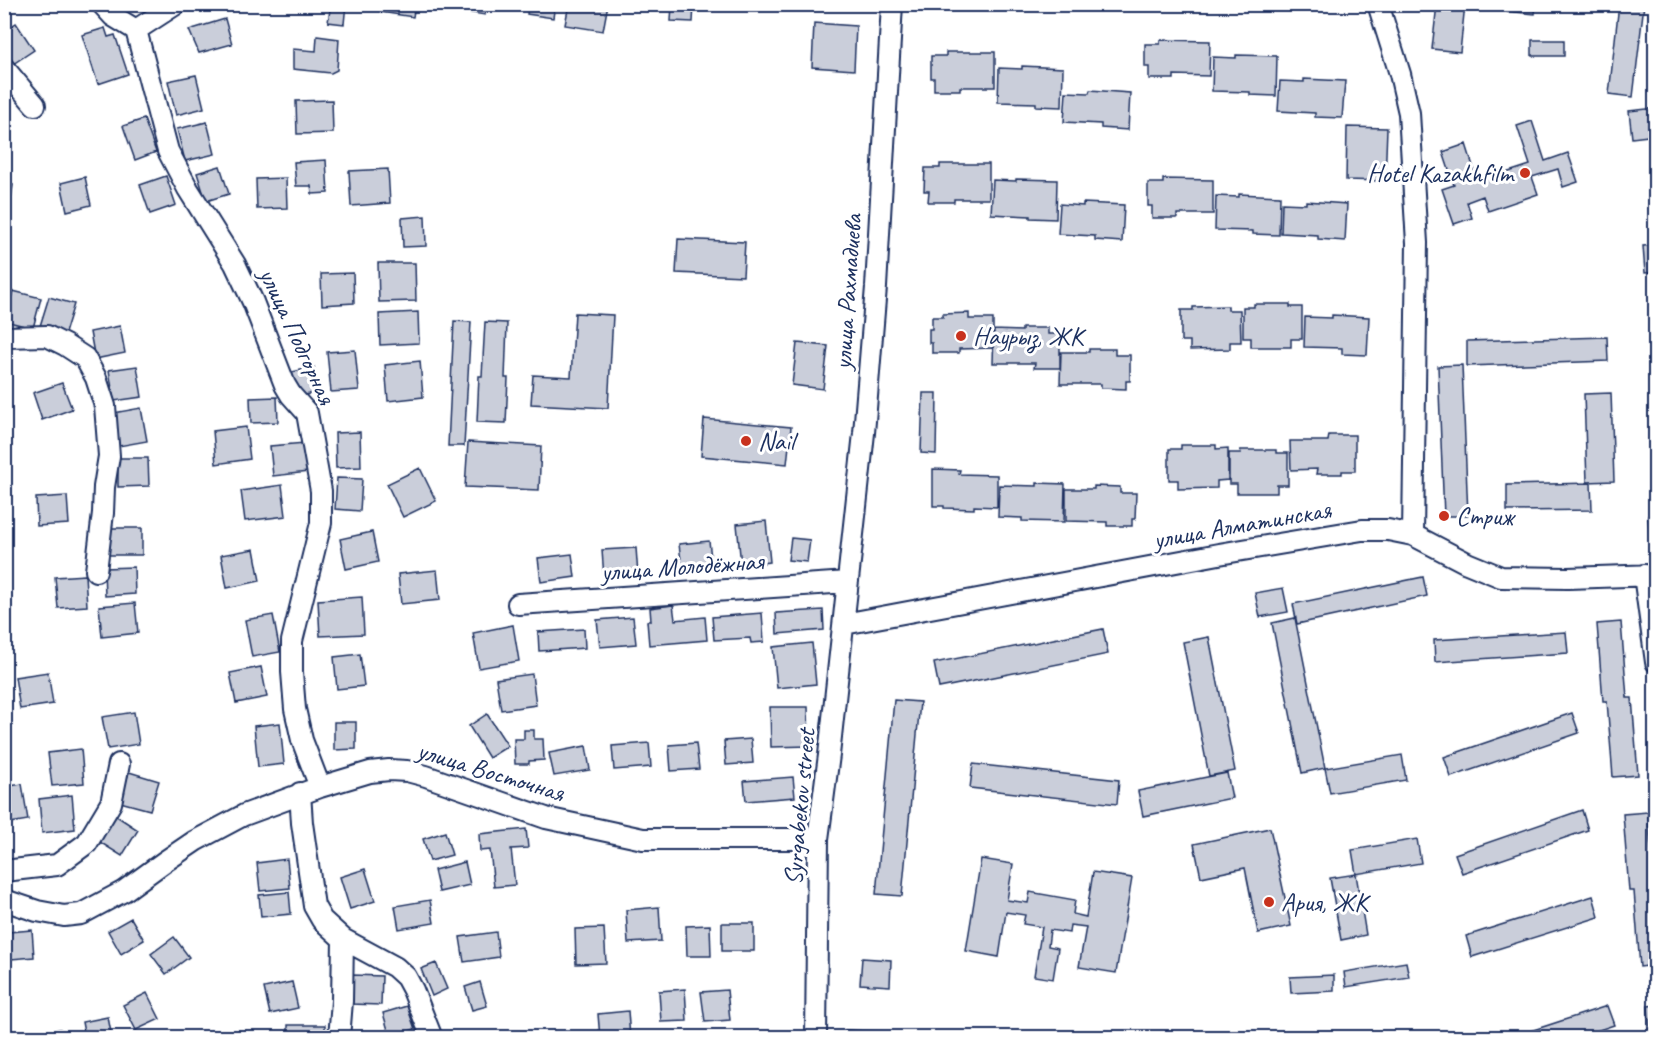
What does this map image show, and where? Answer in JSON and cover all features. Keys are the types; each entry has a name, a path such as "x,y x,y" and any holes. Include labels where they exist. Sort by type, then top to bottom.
{"street":[{"path":"102,4 113,16 136,30 176,4"},
{"name":"улица Рахмадиева","path":"848,582 864,433 876,287 892,4"},
{"path":"1378,4 1400,74 1409,113 1417,243 1413,535"},
{"name":"улица Подгорная","path":"136,30 168,151 188,189 235,264 253,302 285,385 307,413 321,491 321,523 292,641 292,672 302,740 320,787"},
{"path":"4,68 35,105"},
{"path":"4,337 47,336 85,358 96,378 105,406 109,456 96,571"},
{"name":"улица Алматинская","path":"844,624 1219,554 1362,530 1388,530 1413,535 1467,563 1501,577 1568,578 1650,575"},
{"path":"1650,575 1656,662"},
{"name":"улица Молодёжная","path":"518,604 848,582"},
{"name":"Syrgabekov street","path":"816,1038 818,839 830,755 848,582"},
{"path":"4,871 57,865 87,843 111,802 119,764"},
{"name":"улица Восточная","path":"4,900 37,911 64,916 81,914 124,891 195,841 244,814 300,793 370,772 389,770 408,771 546,818 642,839 818,839"},
{"path":"300,793 314,906 322,920 343,939 395,967 406,976 432,1038"},
{"path":"339,1038 343,939"}],"building":[{"path":"331,4 346,4 344,24 328,22"},
{"path":"382,4 415,4 413,17 381,12"},
{"path":"448,4 487,4 485,15 447,9"},
{"path":"528,4 555,4 553,18 527,14"},
{"path":"569,4 608,4 603,31 565,25"},
{"path":"672,4 694,4 693,22 671,21"},
{"path":"1437,4 1465,4 1460,52 1432,49"},
{"path":"1486,4 1536,4 1535,14 1485,9"},
{"path":"1619,4 1644,4 1633,97 1609,94"},
{"path":"225,19 232,44 199,53 189,30"},
{"path":"16,23 34,50 13,64 4,51 4,31"},
{"path":"814,23 856,26 854,70 812,67"},
{"path":"105,28 108,37 115,35 128,74 98,84 82,35"},
{"path":"317,36 339,39 337,70 331,73 293,69 293,49 316,51"},
{"path":"1160,40 1210,41 1209,76 1174,75 1174,79 1149,79 1149,67 1145,67 1145,44 1160,44"},
{"path":"1532,40 1564,40 1564,56 1532,56"},
{"path":"946,52 995,52 995,87 934,90 934,78 931,78 931,56 946,56"},
{"path":"1236,55 1277,56 1276,96 1250,95 1250,92 1212,91 1213,57 1236,58"},
{"path":"1022,66 1063,68 1062,107 1036,106 1036,103 998,102 999,68 1022,69"},
{"path":"196,75 204,108 176,115 168,81"},
{"path":"1304,79 1345,81 1342,118 1315,117 1315,113 1278,111 1280,81 1304,82"},
{"path":"1090,90 1130,93 1128,130 1101,128 1101,124 1064,122 1066,92 1089,93"},
{"path":"332,100 333,133 297,134 296,101"},
{"path":"1656,108 1656,135 1632,138 1629,111"},
{"path":"144,119 156,152 135,160 123,126"},
{"name":"Hotel Kazakhfilm","path":"1532,121 1545,161 1568,153 1578,182 1563,187 1558,169 1532,177 1538,194 1488,211 1483,196 1467,202 1472,218 1454,224 1442,189 1454,185 1443,152 1466,144 1478,182 1530,165 1517,126"},
{"path":"207,122 215,154 185,161 177,129"},
{"path":"1347,127 1387,128 1385,181 1346,180"},
{"path":"326,160 328,193 312,194 311,186 296,186 294,162"},
{"path":"940,164 989,164 989,199 928,202 929,191 924,191 925,168 940,168"},
{"path":"220,166 229,194 206,201 197,173"},
{"path":"388,169 390,203 351,206 349,171"},
{"path":"166,176 176,205 150,214 140,185"},
{"path":"85,177 91,205 67,211 61,183"},
{"path":"286,178 287,208 257,209 256,179"},
{"path":"1016,179 1057,180 1056,219 991,214 993,180 1016,181"},
{"path":"1163,179 1213,180 1213,214 1177,214 1177,218 1152,218 1152,206 1148,206 1148,183 1163,183"},
{"path":"4,184 13,185 9,212 4,211"},
{"path":"1239,194 1280,196 1279,235 1253,234 1253,231 1215,230 1216,196 1239,197"},
{"path":"1306,201 1347,204 1345,241 1318,239 1318,235 1281,233 1282,203 1306,204"},
{"path":"1083,203 1124,205 1122,242 1095,240 1095,236 1058,234 1060,204 1083,206"},
{"path":"425,216 426,246 403,247 402,218"},
{"path":"678,239 745,242 743,276 676,273"},
{"path":"1656,245 1656,272 1645,273 1643,246"},
{"path":"378,263 415,263 416,301 379,302"},
{"path":"353,273 354,303 322,305 321,274"},
{"path":"13,291 41,298 33,328 5,321"},
{"path":"49,297 74,304 65,333 40,326"},
{"path":"1254,304 1290,304 1290,307 1302,307 1302,339 1291,339 1291,347 1251,347 1251,338 1243,338 1243,307 1254,307"},
{"path":"1228,306 1228,310 1240,310 1241,342 1230,342 1230,349 1190,350 1190,341 1181,341 1181,310 1193,310 1193,307"},
{"path":"418,312 419,343 380,345 379,314"},
{"path":"575,313 613,315 608,408 531,404 533,375 571,377"},
{"name":"Наурыз, ЖК","path":"969,313 969,319 993,319 993,348 959,349 959,353 932,353 929,329 932,329 932,317 943,317 943,314"},
{"path":"1332,315 1369,317 1367,355 1342,354 1342,348 1304,347 1305,317 1332,318"},
{"path":"454,321 471,322 464,446 448,446"},
{"path":"485,322 507,323 506,423 477,422"},
{"path":"120,326 125,353 95,359 90,332"},
{"path":"1022,328 1048,328 1048,334 1060,334 1060,368 1034,368 1035,363 993,363 994,330 1022,331"},
{"path":"1607,337 1608,361 1467,366 1467,341"},
{"path":"797,343 828,346 823,389 792,385"},
{"path":"1089,349 1115,349 1115,355 1130,355 1130,381 1126,381 1126,389 1101,388 1101,384 1060,384 1061,352 1089,352"},
{"path":"355,350 359,390 331,392 327,352"},
{"path":"420,361 423,397 388,401 385,365"},
{"path":"1462,365 1468,516 1444,516 1438,366"},
{"path":"137,366 142,397 114,401 109,370"},
{"path":"314,367 320,391 298,397 292,372"},
{"path":"62,383 72,409 42,420 33,393"},
{"path":"923,393 937,393 936,454 921,453"},
{"path":"1611,393 1614,481 1587,482 1584,394"},
{"path":"277,397 278,422 251,423 250,398"},
{"path":"141,408 147,441 119,446 113,413"},
{"name":"Nail","path":"704,419 791,427 787,464 701,456"},
{"path":"246,427 250,459 216,464 213,431"},
{"path":"360,432 361,467 336,468 335,433"},
{"path":"1329,435 1355,435 1355,471 1342,471 1342,474 1316,474 1317,469 1291,470 1290,441 1328,441"},
{"path":"468,442 541,446 539,490 465,487"},
{"path":"305,443 308,472 273,476 270,446"},
{"path":"1181,445 1216,445 1216,449 1228,448 1228,480 1217,481 1217,488 1178,489 1178,480 1169,480 1169,449 1181,449"},
{"path":"1240,450 1276,450 1276,453 1288,453 1288,485 1277,485 1277,493 1237,493 1237,484 1229,484 1229,453 1241,453"},
{"path":"118,458 148,458 149,486 118,487"},
{"path":"420,468 436,501 403,517 387,484"},
{"path":"933,469 960,470 959,474 997,475 997,507 974,506 974,509 933,506"},
{"path":"337,478 362,479 360,511 335,509"},
{"path":"1037,483 1065,484 1064,522 1022,521 1022,518 998,517 999,485 1037,486"},
{"path":"1591,483 1592,510 1507,511 1507,485"},
{"path":"282,485 286,516 245,521 241,491"},
{"path":"1094,486 1120,487 1120,493 1136,493 1135,519 1132,519 1132,526 1107,526 1107,522 1066,521 1066,489 1094,489"},
{"path":"67,496 69,524 37,526 36,498"},
{"path":"1648,516 1656,516 1656,542 1650,543"},
{"path":"766,521 770,562 741,565 737,524"},
{"path":"108,528 142,528 142,555 108,555"},
{"path":"372,532 378,562 346,569 340,539"},
{"path":"791,538 810,540 807,562 788,560"},
{"path":"709,541 712,566 682,569 679,544"},
{"path":"636,548 638,575 604,578 602,550"},
{"path":"254,549 260,581 227,588 221,555"},
{"path":"572,554 575,577 541,582 538,558"},
{"path":"134,567 135,594 105,596 104,568"},
{"path":"437,570 440,600 401,604 398,574"},
{"path":"85,575 87,606 58,608 55,577"},
{"path":"1423,577 1427,596 1297,624 1293,604"},
{"path":"1283,588 1288,612 1260,617 1255,593"},
{"path":"362,597 364,634 320,636 318,600"},
{"path":"135,603 138,633 102,637 99,606"},
{"path":"673,605 675,620 705,617 707,640 649,645 647,621 651,621 650,608"},
{"path":"823,610 824,630 777,634 776,613"},
{"path":"762,613 764,642 751,643 750,638 714,640 712,617"},
{"path":"273,615 280,652 252,657 245,620"},
{"path":"633,617 636,644 600,647 597,620"},
{"path":"1295,618 1325,768 1302,773 1272,623"},
{"path":"1621,622 1627,698 1632,698 1638,775 1613,777 1607,701 1603,701 1597,624"},
{"path":"513,625 519,661 479,668 473,633"},
{"path":"584,629 585,648 539,651 538,632"},
{"path":"1103,629 1108,654 939,688 934,663"},
{"path":"1566,632 1568,653 1435,662 1434,640"},
{"path":"1209,637 1235,771 1209,776 1183,642"},
{"path":"812,643 816,684 777,688 773,647"},
{"path":"360,654 364,686 337,689 334,657"},
{"path":"261,667 267,697 236,703 230,673"},
{"path":"48,672 53,704 20,709 15,677"},
{"path":"532,674 536,705 501,710 496,679"},
{"path":"894,700 920,702 902,896 876,894"},
{"path":"770,707 808,707 809,746 771,747"},
{"path":"134,712 139,744 108,749 102,717"},
{"path":"1572,713 1579,733 1451,777 1444,757"},
{"path":"487,714 508,746 489,758 469,726"},
{"path":"334,722 356,722 356,749 334,750"},
{"path":"280,723 284,764 258,767 254,726"},
{"path":"524,730 534,730 534,739 543,739 544,760 529,761 529,764 515,764 514,739 524,739"},
{"path":"751,739 753,763 726,765 724,741"},
{"path":"649,743 651,767 614,770 612,746"},
{"path":"696,743 699,769 671,771 669,745"},
{"path":"586,746 590,770 554,776 549,753"},
{"path":"81,749 84,783 52,786 48,753"},
{"path":"1402,755 1406,780 1330,793 1325,768"},
{"path":"973,764 1119,780 1117,804 970,788"},
{"path":"129,772 159,781 150,810 120,802"},
{"path":"1227,773 1232,798 1143,816 1138,791"},
{"path":"793,777 795,797 746,801 744,781"},
{"path":"22,784 28,820 4,824 4,787"},
{"path":"72,795 75,829 42,833 39,799"},
{"path":"1582,810 1588,830 1462,873 1455,854"},
{"path":"1648,812 1654,888 1656,888 1656,965 1640,967 1634,891 1629,891 1623,814"},
{"path":"115,815 138,830 122,856 98,841"},
{"name":"Ария, ЖК","path":"1270,828 1291,926 1258,933 1245,868 1201,877 1194,844"},
{"path":"526,829 528,848 511,849 515,885 494,887 490,850 480,851 479,834"},
{"path":"445,832 452,855 430,861 423,839"},
{"path":"1417,839 1421,863 1356,874 1352,850"},
{"path":"287,859 290,888 260,891 257,863"},
{"path":"981,859 1013,864 1007,900 1028,903 1030,892 1075,900 1073,914 1086,917 1093,872 1132,878 1116,973 1079,967 1086,927 1070,925 1069,933 1050,930 1048,946 1058,948 1053,979 1034,976 1042,927 1023,924 1025,915 1006,912 999,957 966,951"},
{"path":"465,862 470,885 439,892 434,870"},
{"path":"365,869 375,901 350,909 340,877"},
{"path":"1356,874 1366,935 1341,940 1330,878"},
{"path":"289,892 291,914 261,917 259,895"},
{"path":"1593,896 1599,917 1472,957 1466,936"},
{"path":"430,900 434,923 399,929 395,906"},
{"path":"659,907 661,941 628,943 626,910"},
{"path":"131,918 144,940 121,954 108,931"},
{"path":"722,923 754,923 754,951 722,951"},
{"path":"710,925 711,956 687,956 686,926"},
{"path":"604,928 606,963 576,964 575,929"},
{"path":"32,930 34,957 11,959 8,932"},
{"path":"496,932 499,957 464,962 460,937"},
{"path":"174,937 189,957 166,974 151,954"},
{"path":"862,958 891,960 890,986 860,984"},
{"path":"1406,962 1409,977 1346,987 1344,972"},
{"path":"436,963 447,989 432,996 421,969"},
{"path":"352,975 382,976 381,1005 350,1004"},
{"path":"1334,975 1334,991 1291,993 1290,977"},
{"path":"292,982 298,1008 270,1014 264,988"},
{"path":"480,982 487,1006 472,1010 465,987"},
{"path":"685,989 687,1021 661,1022 659,991"},
{"path":"727,990 730,1020 705,1022 701,992"},
{"path":"8,993 11,1025 4,1026 4,994"},
{"path":"147,993 160,1019 136,1030 123,1005"},
{"path":"1656,1005 1656,1038 1650,1038 1648,1006"},
{"path":"407,1006 415,1029 390,1037 383,1013"},
{"path":"1607,1006 1614,1025 1575,1038 1509,1038"},
{"path":"628,1011 630,1038 600,1038 598,1014"},
{"path":"108,1017 112,1038 85,1038 82,1022"},
{"path":"288,1025 325,1025 325,1038 288,1038"},
{"path":"60,1029 61,1038 34,1038 33,1034"},
{"path":"845,1030 889,1032 889,1038 845,1038"}],"place":[{"name":"Hotel Kazakhfilm","path":"1525,173"},
{"name":"Наурыз, ЖК","path":"961,336"},
{"name":"Nail","path":"746,441"},
{"name":"Стриж","path":"1444,516"},
{"name":"Ария, ЖК","path":"1269,902"}]}
